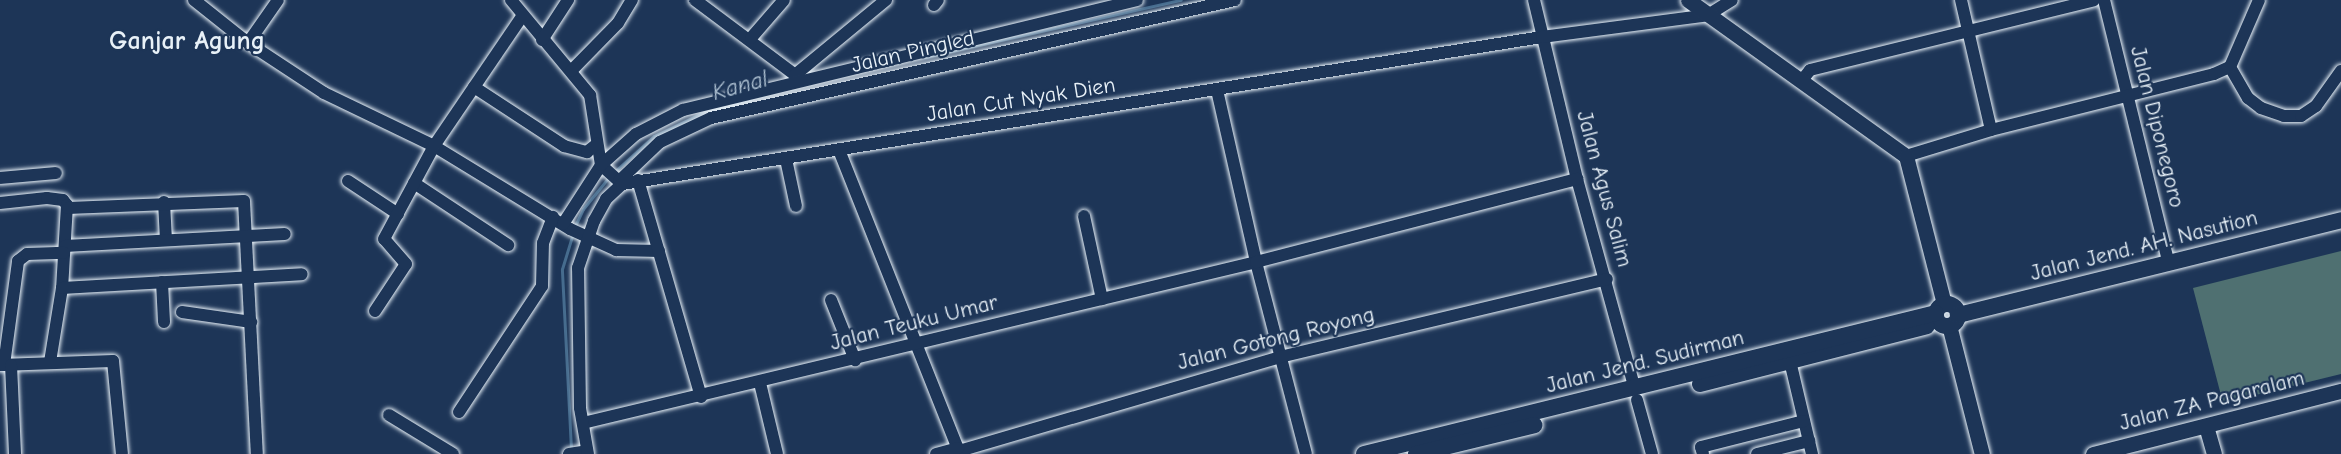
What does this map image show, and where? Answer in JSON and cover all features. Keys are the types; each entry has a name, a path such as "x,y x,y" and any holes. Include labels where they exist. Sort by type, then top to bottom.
{"highway":[{"name":"Jalan Jend. AH. Nasution","path":"1945,316 2169,264 2341,220"},
{"name":"Jalan Jend. Sudirman","path":"1636,394 1790,361 1945,316"},
{"name":"Jalan Jend. Sudirman","path":"1364,454 1450,440 1945,316"},
{"name":"Jalan Jend. Sudirman","path":"1416,454 1450,440"}],"main road":[{"path":"1688,0 1803,79 1906,156 1982,454"},
{"name":"Jalan ZA Pagaralam","path":"2093,454 2341,391"},
{"path":"2206,426 2214,454"}],"street":[{"path":"194,0 248,43 324,93 434,146 562,224 616,250 659,251"},
{"path":"248,43 278,0"},
{"path":"511,0 590,95 602,166 619,181 585,236 577,277 586,452 570,454"},
{"path":"542,40 568,0"},
{"path":"571,71 618,23 632,0"},
{"path":"696,0 751,38 799,77"},
{"path":"751,38 784,0"},
{"path":"799,77 886,0"},
{"path":"459,412 542,286 543,243 562,224 602,166 636,134 682,110 799,77 1112,3 1137,0"},
{"name":"Jalan Pingled","path":"619,181 660,142 711,118 1235,0"},
{"name":"Jalan Agus Salim","path":"1534,0 1577,179 1652,454"},
{"path":"1708,15 1732,0"},
{"path":"1961,0 1991,130"},
{"path":"1803,79 1810,70 2094,0"},
{"name":"Jalan Diponegoro","path":"2104,0 2169,264"},
{"path":"2230,67 2259,0"},
{"path":"375,311 406,264 384,241 434,146 523,15"},
{"name":"Jalan Cut Nyak Dien","path":"619,181 786,159 1542,37 1708,15"},
{"path":"1906,156 1991,130 2230,67"},
{"path":"2230,67 2248,98 2261,108 2284,116 2301,116 2316,106 2341,71"},
{"path":"474,87 564,146 587,152 597,144"},
{"path":"1217,90 1256,262 1306,454"},
{"path":"839,150 914,345 959,451"},
{"path":"786,159 796,206"},
{"path":"0,178 56,173"},
{"name":"Jalan Teuku Umar","path":"583,423 760,383 1256,262 1577,179"},
{"path":"638,180 701,397"},
{"path":"348,181 398,214"},
{"path":"414,183 508,244"},
{"path":"0,203 56,198 63,200 68,208 62,288 50,362"},
{"path":"68,208 242,199 257,454"},
{"path":"164,202 166,240"},
{"path":"1084,216 1102,299"},
{"path":"15,454 5,365 18,261 27,254 65,250 166,240 285,234"},
{"path":"62,288 302,274"},
{"name":"Jalan Gotong Royong","path":"936,454 959,451 1280,357 1606,279"},
{"path":"162,282 164,322"},
{"path":"831,300 855,360"},
{"path":"182,312 251,322"},
{"path":"1790,361 1812,454"},
{"path":"5,365 50,362 115,363 122,454"},
{"path":"760,383 777,454"},
{"path":"389,415 453,454"},
{"path":"1703,454 1701,447 1804,422"},
{"path":"1757,454 1809,441"}],"green space":[{"path":"2341,251 2341,374 2223,403 2193,288"}],"waterway":[{"name":"Kanal","path":"925,57 1181,0"},
{"name":"Kanal","path":"613,173 654,136 702,113 750,100"},
{"name":"Kanal","path":"575,226 583,209 608,178"},
{"name":"Kanal","path":"571,449 562,269 573,233"}],"district":[{"name":"Ganjar Agung","path":"187,42"}]}
